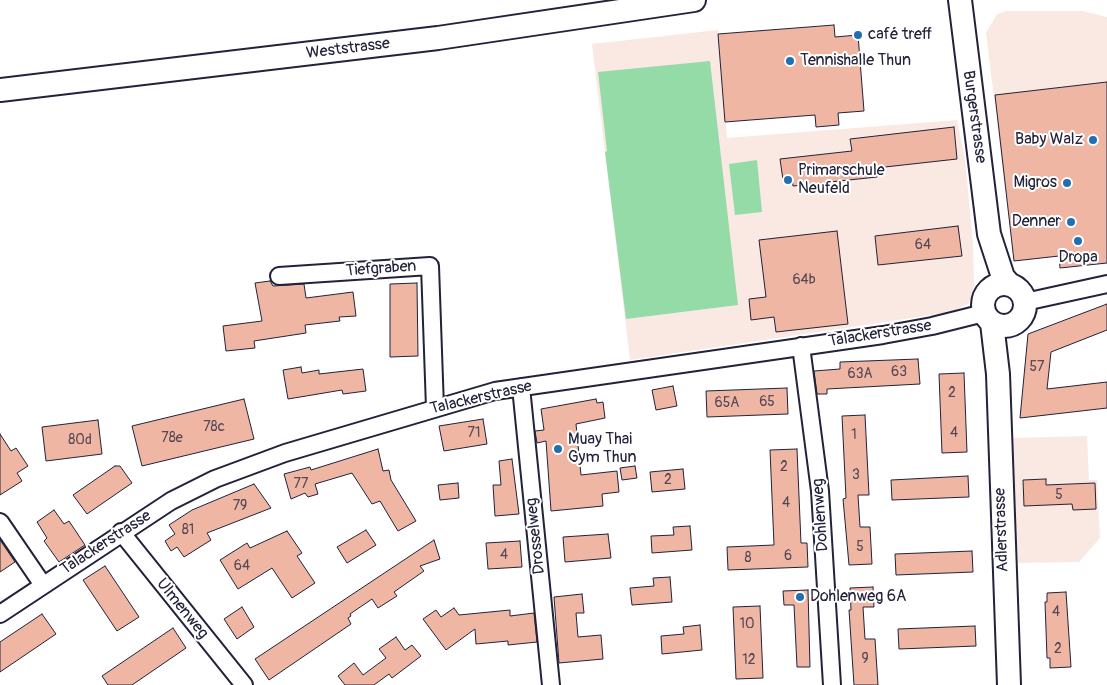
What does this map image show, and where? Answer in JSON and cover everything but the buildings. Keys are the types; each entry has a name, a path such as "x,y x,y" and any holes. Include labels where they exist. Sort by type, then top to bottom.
{"street":[{"name":"Weststrasse","path":"0,90 438,38 694,0"},
{"name":"Burgerstrasse","path":"960,0 989,234 1003,277 1010,285"},
{"name":"Burgerstrasse","path":"987,310 984,259 989,234"},
{"name":"Tiefgraben","path":"280,276 430,266 435,408"},
{"path":"1021,312 1021,292 1010,285 993,287 987,310 1005,327 1021,312 1107,284"},
{"name":"Talackerstrasse","path":"0,614 122,532 192,490 257,462 471,397 521,387 932,326 987,310"},
{"name":"Adlerstrasse","path":"987,310 998,374 1009,685"},
{"name":"Adlerstrasse","path":"998,374 1021,312"},
{"name":"Dohlenweg","path":"801,346 820,491 832,685"},
{"name":"Drosselweg","path":"521,387 551,685"},
{"name":"Talackerstrasse","path":"0,522 43,585"},
{"name":"Ulmenweg","path":"122,532 244,685"}],"shaded area":[{"path":"1006,11 1082,11 1107,17 1107,251 1014,261 986,33 997,14"},
{"name":"Primarschule Neufeld","path":"718,30 727,138 957,120 965,159 973,243 974,286 969,303 954,311 939,314 630,360 592,44"},
{"path":"1087,436 1089,480 1097,480 1100,538 1079,562 1018,563 1012,438"}],"green space":[{"path":"710,61 738,305 626,319 605,152 607,151 598,72"},
{"path":"757,160 762,212 735,215 729,164"}],"place":[{"name":"café treff","path":"858,35"},
{"name":"Tennishalle Thun","path":"790,61"},
{"name":"Baby Walz","path":"1093,140"},
{"name":"Primarschule Neufeld","path":"788,180"},
{"name":"Migros","path":"1067,183"},
{"name":"Denner","path":"1071,222"},
{"name":"Dropa","path":"1078,241"},
{"name":"Muay Thai Gym Thun","path":"558,449"},
{"name":"Dohlenweg 6A","path":"800,597"}]}
